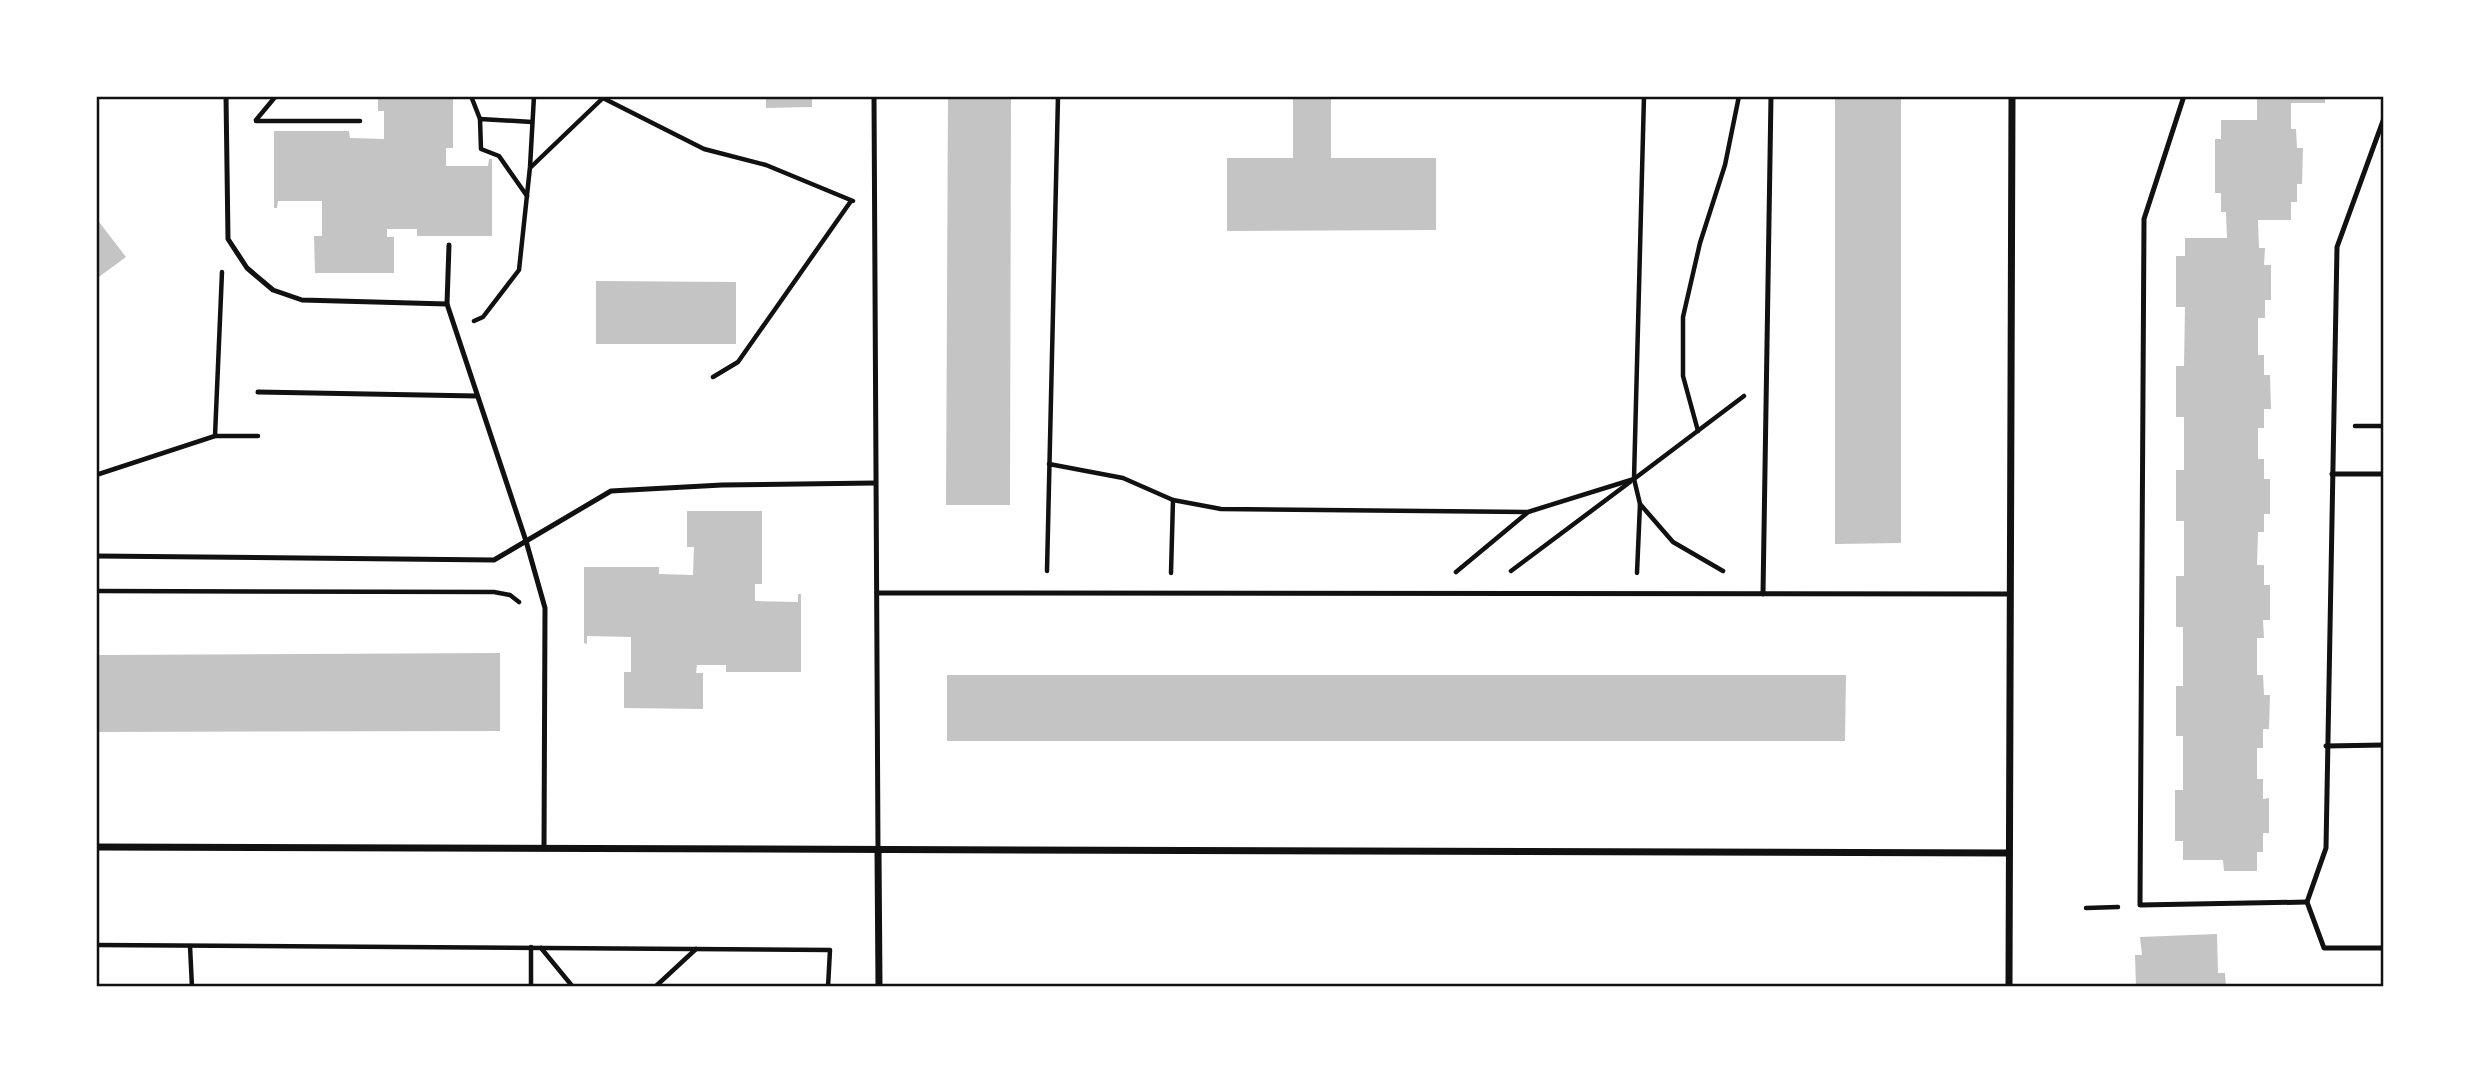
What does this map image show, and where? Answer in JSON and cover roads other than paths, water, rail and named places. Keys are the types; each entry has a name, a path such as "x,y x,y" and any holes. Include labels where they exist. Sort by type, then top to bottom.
{"street":[{"path":"2009,987 2012,96"},
{"path":"96,847 2009,853"},
{"path":"878,850 879,987"}],"lane":[{"path":"226,96 228,239 247,268 273,290 302,300 447,304"},
{"path":"874,96 878,850"},
{"path":"1763,594 1771,96"},
{"path":"2184,96 2144,219 2140,905 2307,902"},
{"path":"2384,118 2337,247 2326,848 2307,902 2324,948 2384,948"},
{"path":"449,245 447,304 526,541 545,608 544,849"},
{"path":"258,392 477,396"},
{"path":"2332,474 2384,474"},
{"path":"96,556 494,560 611,491 722,485 875,483"},
{"path":"877,593 2010,594"},
{"path":"2326,746 2384,745"}]}
